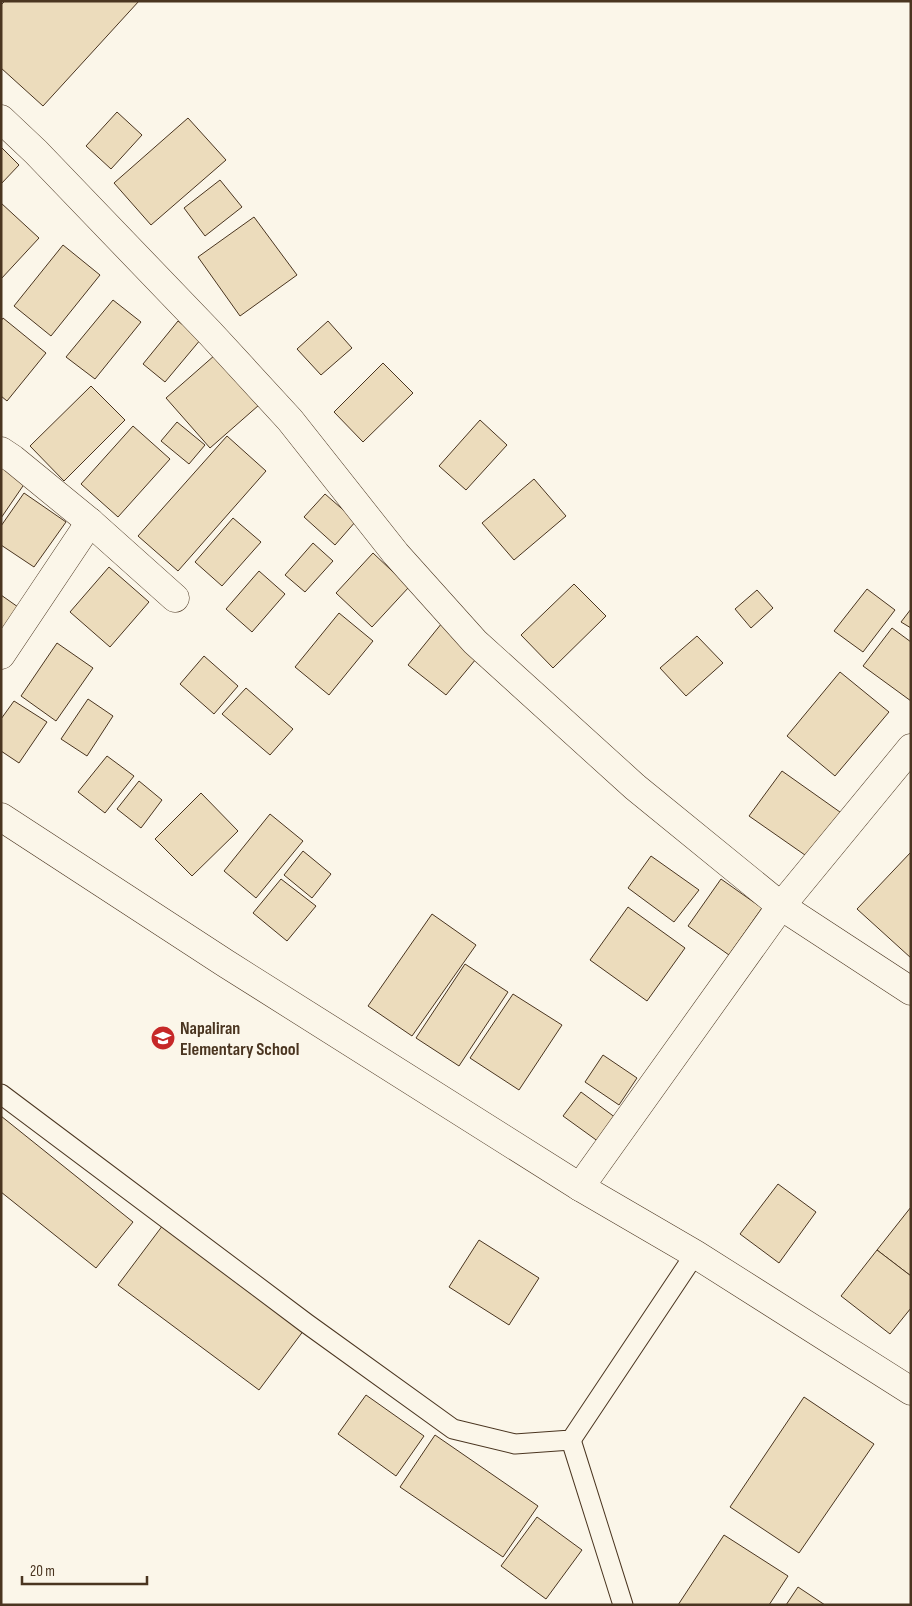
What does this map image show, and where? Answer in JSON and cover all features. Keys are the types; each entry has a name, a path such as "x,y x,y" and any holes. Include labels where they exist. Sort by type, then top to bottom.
{"street":[{"path":"1,119 36,152 204,326 290,420 396,554 475,642 635,787 781,906 911,991"},
{"path":"1,451 90,522 175,598"},
{"path":"1,655 90,522"},
{"path":"580,1187 781,906 911,748"},
{"path":"1,817 225,963 580,1187 695,1254 909,1385"}],"lane":[{"path":"1,1094 306,1323 453,1428 515,1444 571,1440"},
{"path":"571,1440 695,1254"},
{"path":"571,1440 623,1605"}],"building":[{"path":"5,1 139,1 43,106 1,68 1,5"},
{"path":"117,112 142,135 111,169 86,146"},
{"path":"188,118 226,160 151,225 114,183"},
{"path":"1,147 19,165 1,184"},
{"path":"220,180 242,207 205,236 184,208"},
{"path":"1,203 39,238 1,279"},
{"path":"254,217 297,275 240,316 198,257"},
{"path":"63,245 100,275 51,336 14,306"},
{"path":"113,300 141,322 95,379 66,357"},
{"path":"3,318 46,353 7,401 1,396 1,321"},
{"path":"178,321 201,339 165,382 143,364"},
{"path":"328,321 352,348 321,375 297,349"},
{"path":"223,348 267,398 210,448 166,398"},
{"path":"383,363 413,393 363,442 334,412"},
{"path":"91,386 125,420 64,481 30,446"},
{"path":"480,420 507,445 466,490 439,466"},
{"path":"177,422 205,445 189,464 161,441"},
{"path":"133,426 170,459 118,517 81,484"},
{"path":"227,436 266,471 178,571 138,536"},
{"path":"1,467 25,483 1,518"},
{"path":"534,479 566,516 514,560 482,523"},
{"path":"24,493 66,522 34,567 1,545 1,526"},
{"path":"325,494 356,521 335,545 304,517"},
{"path":"233,518 261,542 222,586 195,562"},
{"path":"313,543 333,561 305,592 285,575"},
{"path":"373,553 409,587 372,627 336,593"},
{"path":"109,567 149,602 110,647 70,612"},
{"path":"259,571 285,594 252,632 226,609"},
{"path":"574,584 606,616 553,668 521,635"},
{"path":"867,589 895,610 863,652 834,631"},
{"path":"757,590 773,608 751,628 735,609"},
{"path":"1,595 18,607 1,631"},
{"path":"911,609 911,628 901,622"},
{"path":"339,613 373,641 329,695 295,667"},
{"path":"442,623 481,653 446,695 408,665"},
{"path":"892,628 911,642 911,701 863,666"},
{"path":"697,636 723,663 686,696 660,668"},
{"path":"57,643 93,668 56,721 21,696"},
{"path":"204,656 238,686 214,714 180,684"},
{"path":"840,672 889,712 835,776 787,736"},
{"path":"246,688 293,729 270,755 222,714"},
{"path":"88,699 113,716 87,756 61,739"},
{"path":"14,701 47,722 19,763 1,751 1,719"},
{"path":"107,756 134,776 105,813 78,792"},
{"path":"782,771 847,817 815,862 749,816"},
{"path":"139,781 162,800 141,828 117,809"},
{"path":"201,793 238,831 192,876 155,839"},
{"path":"270,814 303,841 256,898 224,871"},
{"path":"303,851 331,874 312,898 284,875"},
{"path":"911,852 911,958 857,909"},
{"path":"651,856 699,890 674,922 628,888"},
{"path":"281,879 316,906 287,941 253,913"},
{"path":"721,879 762,908 729,955 688,926"},
{"path":"628,907 685,948 647,1001 590,960"},
{"path":"432,914 476,945 412,1036 368,1006"},
{"path":"465,964 508,992 459,1066 416,1038"},
{"path":"513,994 562,1025 519,1090 470,1058"},
{"path":"603,1055 637,1078 619,1105 585,1082"},
{"path":"581,1092 616,1118 599,1142 563,1116"},
{"path":"1,1116 133,1222 96,1268 1,1192"},
{"path":"778,1184 816,1212 779,1263 740,1234"},
{"path":"911,1207 911,1276 877,1250"},
{"path":"163,1225 304,1330 259,1390 118,1285"},
{"path":"479,1240 539,1278 509,1325 449,1287"},
{"path":"877,1250 911,1276 911,1308 890,1334 841,1296"},
{"path":"366,1395 424,1436 396,1476 338,1434"},
{"path":"804,1397 874,1444 799,1553 730,1507"},
{"path":"435,1435 538,1506 503,1557 400,1487"},
{"path":"537,1517 582,1550 546,1599 501,1566"},
{"path":"724,1535 788,1576 769,1605 678,1605"},
{"path":"798,1587 825,1605 786,1605"}],"place":[{"name":"Napaliran Elementary School","path":"163,1038"}]}
